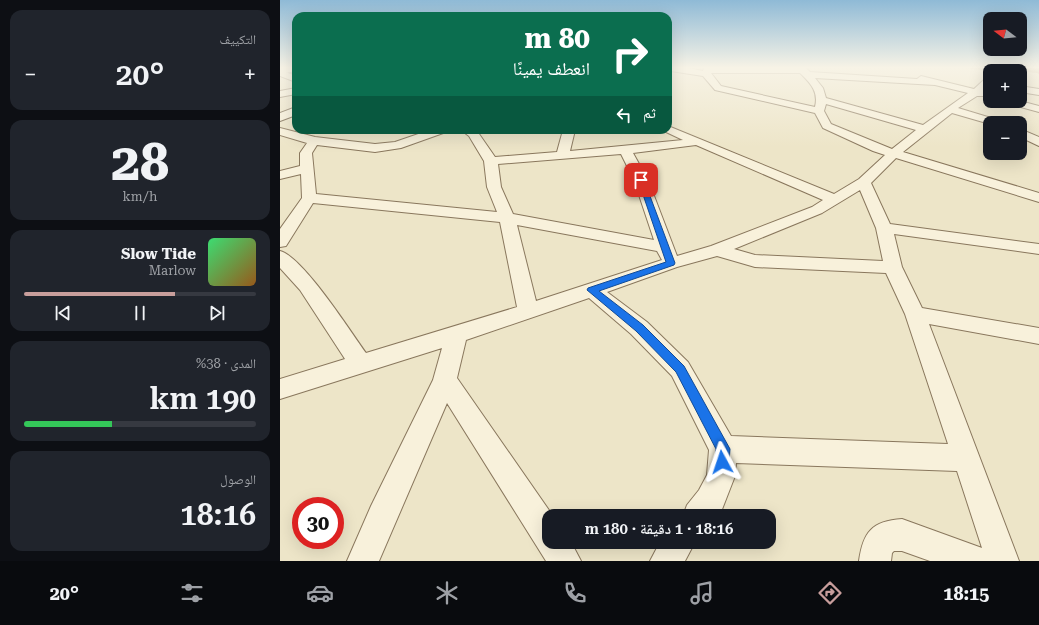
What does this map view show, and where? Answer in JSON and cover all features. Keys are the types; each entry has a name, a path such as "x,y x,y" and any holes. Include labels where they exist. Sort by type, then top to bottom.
{"main road":[{"path":"280,112 292,108"},
{"path":"280,117 292,112"}],"street":[{"path":"753,94 821,106 925,129"},
{"path":"819,94 824,122 832,129 893,154 1039,198"},
{"path":"309,198 507,218 668,255 717,250 817,210 836,200 864,182 893,154 950,109 975,94"},
{"path":"1027,106 1039,109"},
{"path":"950,109 983,119"},
{"path":"280,131 314,141 375,148 385,148 429,134"},
{"path":"672,131 695,142 836,200"},
{"path":"473,134 492,161 494,187 507,218 528,312"},
{"path":"563,155 568,134"},
{"path":"1027,136 1039,142"},
{"path":"280,242 309,198 306,154 314,141"},
{"path":"492,161 625,150 695,142"},
{"path":"625,150 641,180 668,255"},
{"path":"280,175 306,169"},
{"path":"864,182 884,228 893,266 915,314 1003,561"},
{"path":"884,228 1039,249"},
{"path":"717,250 755,261 893,266"},
{"path":"280,389 361,365 592,290 668,255"},
{"path":"280,257 307,285 361,365"},
{"path":"592,290 640,328 680,369 723,449 721,476 710,501 704,509"},
{"path":"915,314 1039,336"},
{"path":"364,561 382,517 445,380 456,334"},
{"path":"445,380 542,526"},
{"path":"723,449 967,458"},
{"path":"875,561 877,545 888,536 902,535 975,561"},
{"path":"556,549 564,561"},
{"path":"666,561 674,549"}],"route":[{"path":"641,180 671,263 592,290 640,328 680,369 690,385 723,449 722,462"}]}
